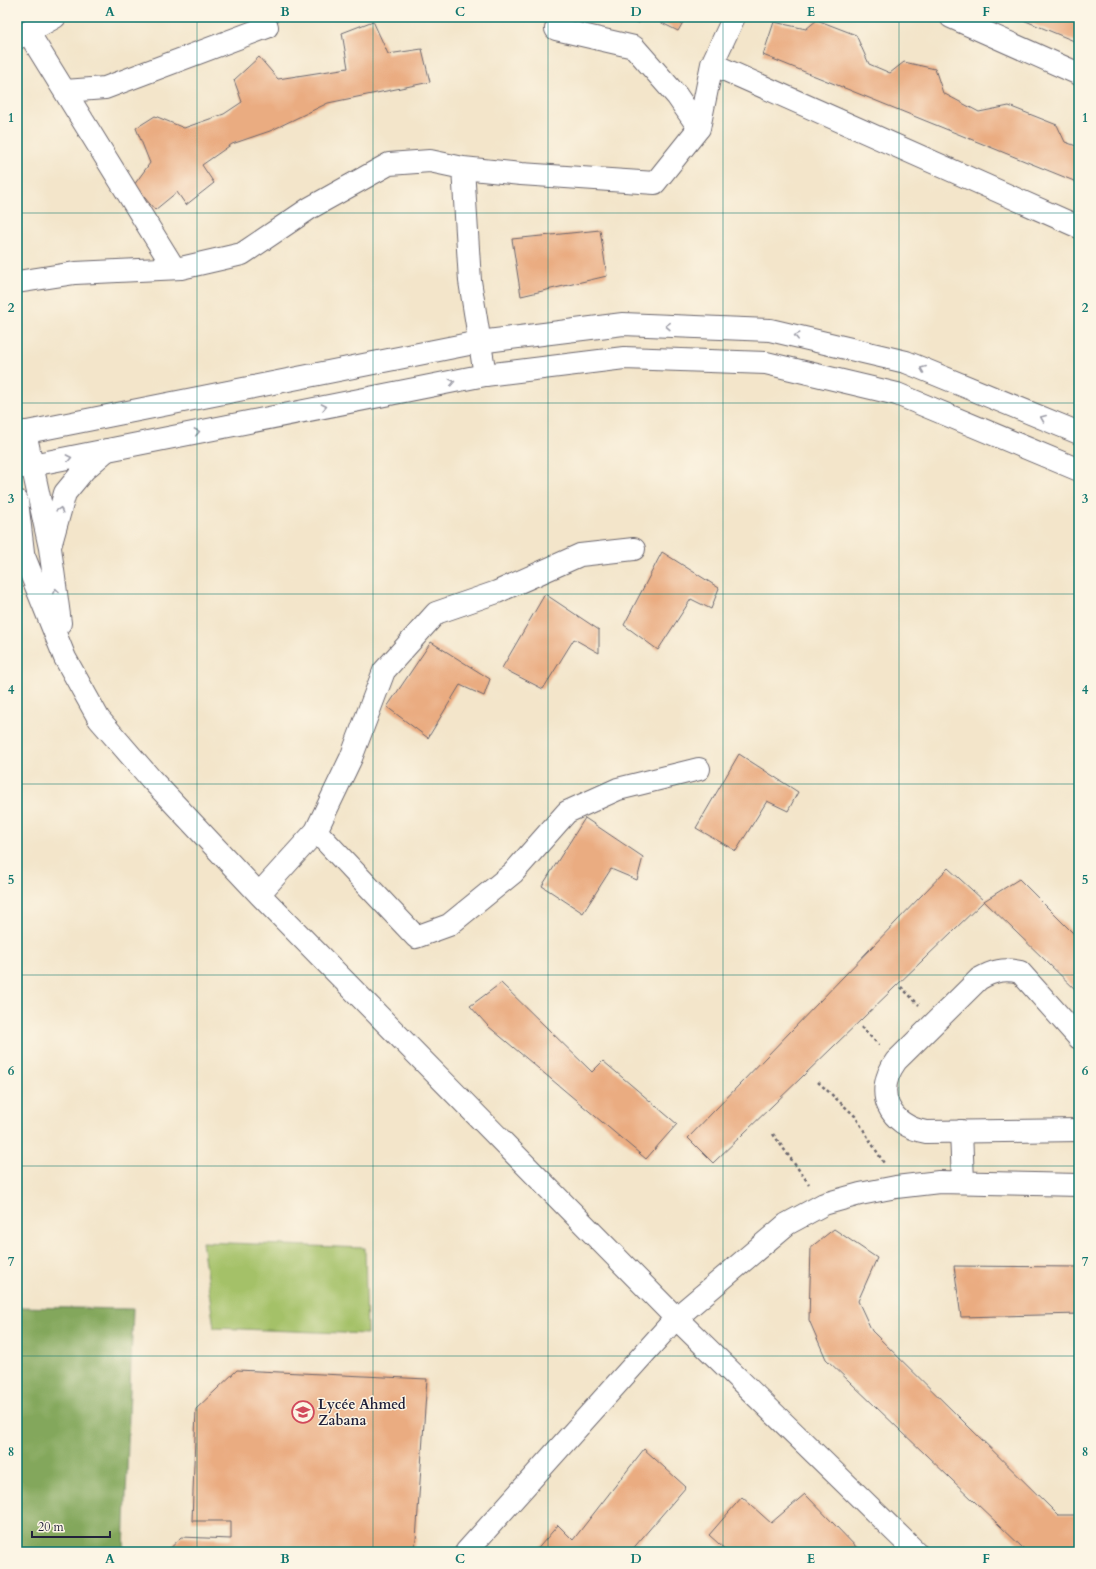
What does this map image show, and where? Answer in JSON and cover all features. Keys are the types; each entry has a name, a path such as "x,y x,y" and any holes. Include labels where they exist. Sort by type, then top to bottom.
{"street":[{"path":"55,17 23,35 65,91 174,268"},
{"path":"17,282 75,273 174,268 242,254 310,208 389,164 430,161 463,168 521,174 655,183 699,128 712,64 734,17"},
{"path":"951,17 1079,74"},
{"path":"65,91 105,88 267,27"},
{"path":"556,29 634,47 677,96 699,128"},
{"path":"712,64 1079,227"},
{"path":"463,168 470,281 485,375"},
{"path":"65,658 50,548 22,463 21,433 479,342 623,324 770,330 906,362 1079,433"},
{"path":"22,463 107,450 485,375 624,358 766,363 897,394 1079,470"},
{"path":"50,548 65,493 84,470 107,450"},
{"path":"17,501 20,545 65,658 99,719 151,779 259,894 676,1318 916,1552"},
{"path":"259,894 316,831 351,758 384,671 436,613 497,592 580,555 634,549"},
{"path":"316,831 416,937 449,925 513,873 567,812 618,789 699,769"},
{"path":"1079,1038 1020,972 1001,970 989,973 979,979 896,1061 889,1071 885,1094 888,1106 895,1117 903,1124 914,1130 926,1132 1079,1130"},
{"path":"961,1131 963,1182"},
{"path":"466,1552 676,1318 787,1224 824,1204 860,1194 896,1187 939,1182 1079,1186"}],"path":[{"path":"901,987 920,1006"},
{"path":"861,1027 880,1046"},
{"path":"818,1082 855,1116 882,1157"},
{"path":"773,1134 813,1189"}],"green space":[{"path":"202,1242 365,1248 367,1334 214,1328"},
{"path":"17,1307 133,1309 124,1552 17,1552"}],"building":[{"path":"623,17 644,17 639,23"},
{"path":"650,17 686,17 678,31"},
{"path":"1016,17 1079,17 1079,43"},
{"path":"817,20 856,35 869,64 890,73 904,62 935,69 943,93 979,112 1009,106 1057,125 1065,142 1079,147 1079,183 763,55 774,22 806,29"},
{"path":"373,21 388,54 422,49 430,82 328,103 270,131 232,144 202,165 214,183 186,205 177,192 155,210 134,185 150,163 136,128 155,116 184,128 224,114 242,102 234,80 259,57 278,79 348,68 342,33"},
{"path":"600,230 607,276 521,296 512,239"},
{"path":"662,552 719,588 711,609 691,599 658,650 624,625"},
{"path":"545,594 599,630 599,653 574,639 543,689 502,668"},
{"path":"431,642 490,679 484,696 460,685 428,738 387,707"},
{"path":"739,754 798,792 788,811 767,801 736,851 696,828"},
{"path":"585,818 643,857 637,880 611,869 583,913 542,886"},
{"path":"948,868 984,901 713,1163 688,1138"},
{"path":"1019,879 1079,939 1079,993 984,901"},
{"path":"501,983 592,1072 603,1061 677,1124 646,1159 488,1026 470,1006"},
{"path":"834,1229 877,1258 858,1301 872,1331 1058,1515 1079,1515 1079,1552 1032,1552 1024,1549 826,1359 809,1320 811,1247"},
{"path":"954,1266 1079,1267 1079,1314 961,1317"},
{"name":"Lycée Ahmed Zabana","path":"237,1370 427,1379 416,1540 412,1552 167,1552 181,1537 231,1539 231,1521 192,1521 196,1409"},
{"path":"644,1449 686,1487 630,1552 535,1552 558,1525 573,1540"},
{"path":"805,1494 861,1552 728,1552 709,1535 742,1497 771,1523"}],"place":[{"name":"Lycée Ahmed Zabana","path":"303,1412"}]}
